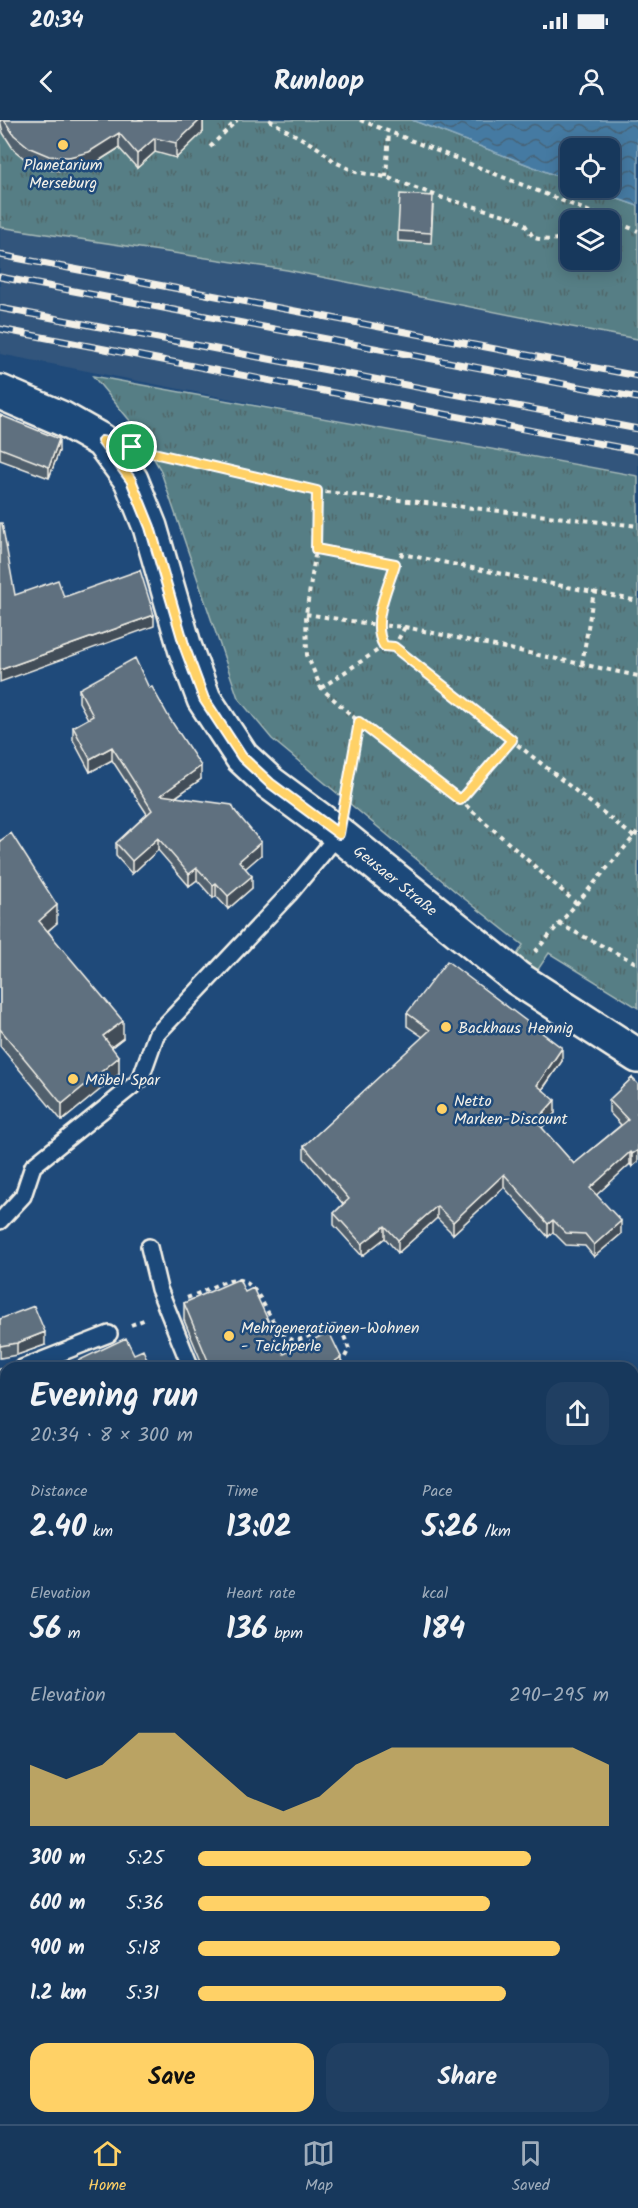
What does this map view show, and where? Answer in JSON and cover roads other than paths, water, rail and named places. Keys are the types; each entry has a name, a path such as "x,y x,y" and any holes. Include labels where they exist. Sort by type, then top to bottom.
{"street":[{"name":"Geusaer Straße","path":"0,392 63,419 102,441 131,480 150,527 185,648 204,699 242,757 270,783 339,834 516,978 638,1056"}],"lane":[{"path":"0,1221 23,1196 33,1166 140,1080 156,1035 289,894 339,834"},
{"path":"149,1247 159,1289 188,1362"},
{"path":"47,1362 109,1334"}],"water":[{"path":"412,120 638,120 638,206 615,198 620,198 620,138 560,138 560,177"}],"railway":[{"path":"0,255 638,376"},
{"path":"0,277 638,398"},
{"path":"0,308 638,429"},
{"path":"0,329 638,451"}],"place":[{"name":"Planetarium Merseburg","path":"63,145"},
{"name":"Backhaus Hennig","path":"446,1027"},
{"name":"Möbel Spar","path":"73,1079"},
{"name":"Netto Marken-Discount","path":"442,1109"},
{"name":"Mehrgenerationen-Wohnen - Teichperle","path":"229,1336"}]}
